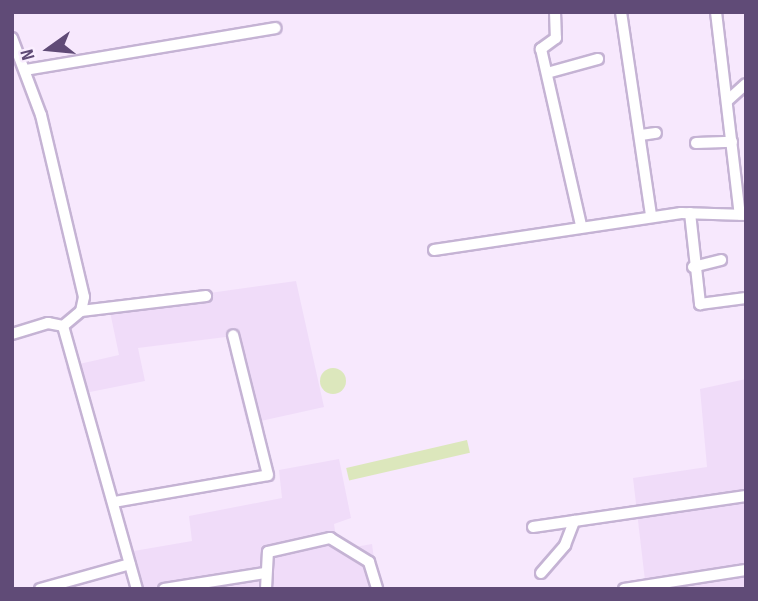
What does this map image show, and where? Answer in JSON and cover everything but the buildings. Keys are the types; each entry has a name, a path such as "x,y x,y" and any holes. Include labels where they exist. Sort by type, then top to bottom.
{"street":[{"path":"555,12 556,38 541,49 581,225"},
{"path":"621,12 651,216"},
{"path":"434,250 651,216 690,213 743,215 741,174 732,142 716,12"},
{"path":"25,70 275,28"},
{"path":"12,38 25,70 69,227 81,312"},
{"path":"547,73 598,59"},
{"path":"727,101 746,84"},
{"path":"641,135 656,133"},
{"path":"696,143 732,142"},
{"path":"690,213 693,267 700,304 746,298"},
{"path":"693,267 721,260"},
{"path":"12,334 48,323 63,326 81,312 206,296"},
{"path":"63,326 137,589"},
{"path":"114,502 268,475 233,335"},
{"path":"533,527 746,496"},
{"path":"541,573 565,545 574,521"},
{"path":"266,589 268,552 338,539 369,562 377,589"},
{"path":"40,589 130,564"},
{"path":"624,589 673,584 701,576 746,570"},
{"path":"164,589 265,573"},
{"path":"701,576 704,589"}],"shaded area":[{"path":"296,281 324,407 247,424 226,337 138,348 145,381 75,395 66,367 119,355 109,307"},
{"path":"333,368 342,372 346,381 342,390 333,394 324,390 320,381 324,372"},
{"path":"746,379 746,589 646,589 633,478 707,467 700,389"},
{"path":"467,440 470,453 349,481 346,468"},
{"path":"339,459 351,518 334,524 338,550 372,544 378,589 134,589 128,552 192,541 189,516 282,498 279,470"}]}
